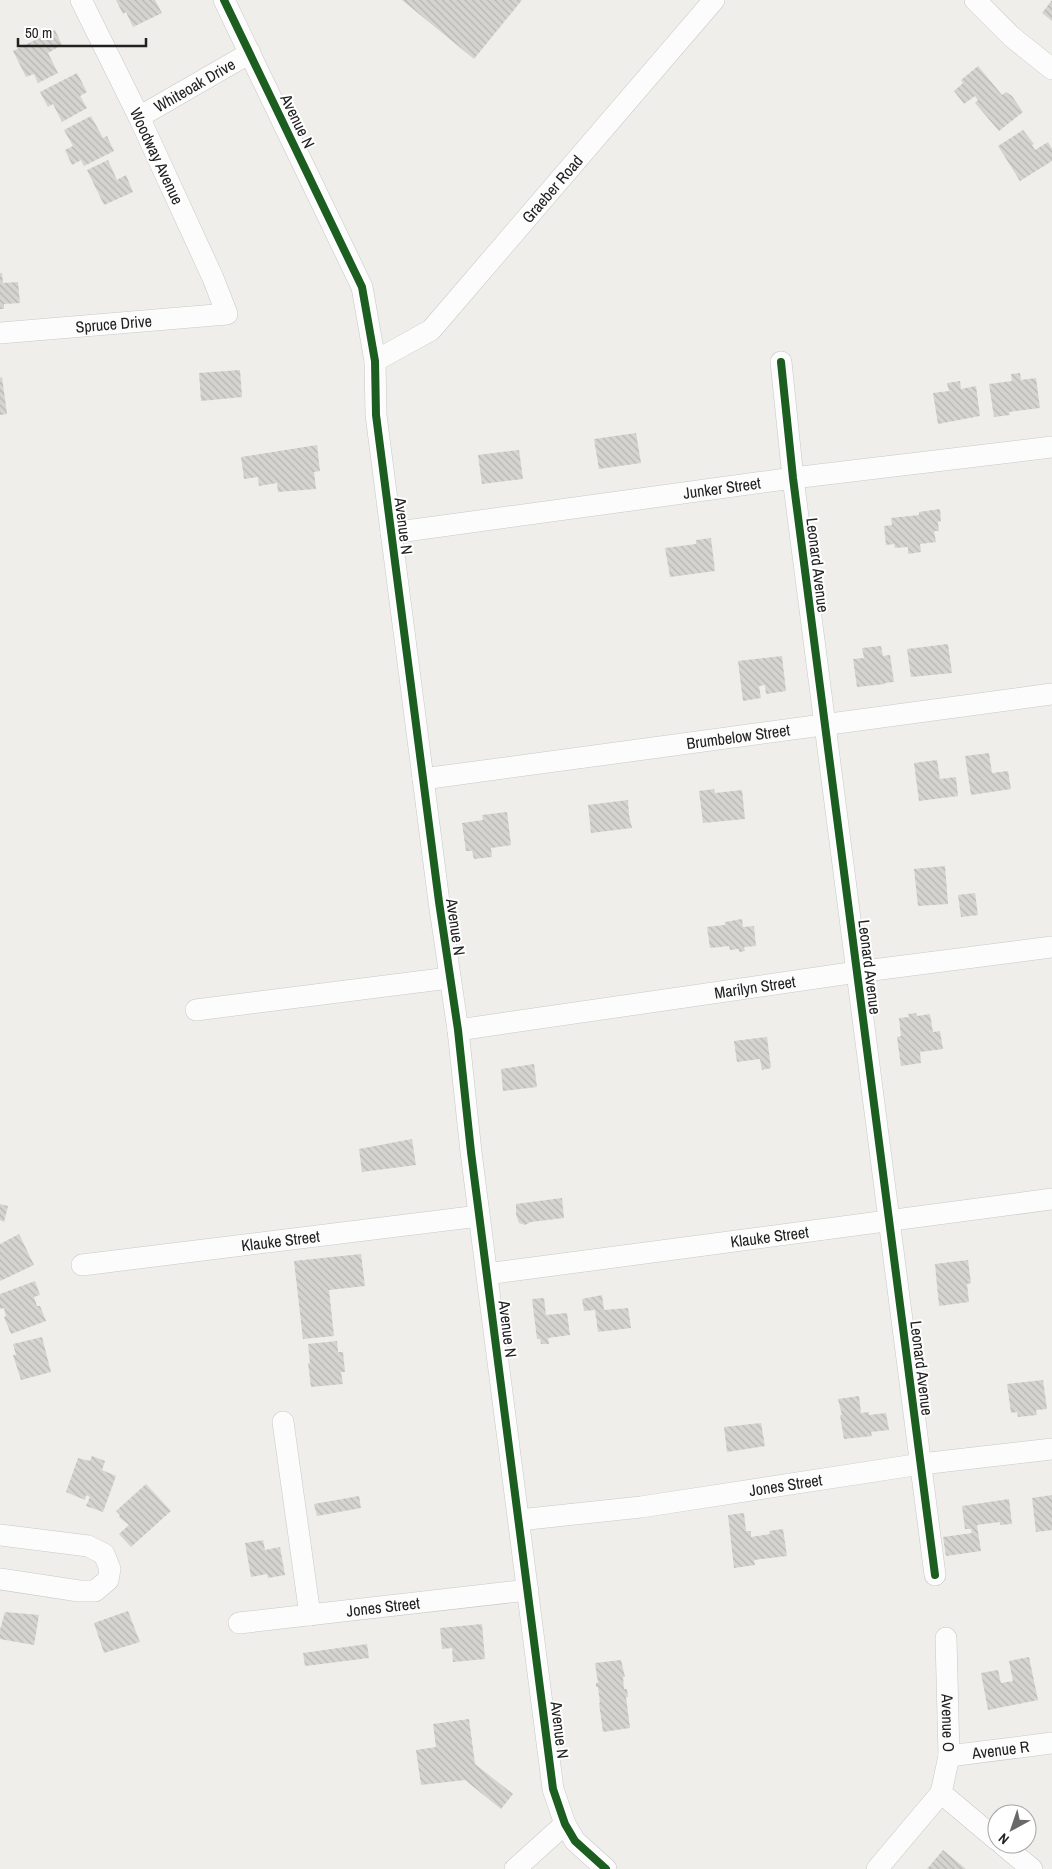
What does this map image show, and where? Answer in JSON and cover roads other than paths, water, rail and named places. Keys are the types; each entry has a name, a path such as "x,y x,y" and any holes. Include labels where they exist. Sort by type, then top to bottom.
{"street":[{"name":"Woodway Avenue","path":"81,0 140,117 214,278 227,314"},
{"name":"Avenue N","path":"224,0 362,286 375,361 376,415 449,978 458,1030 479,1216 553,1789 565,1824 575,1841 606,1869"},
{"name":"Graeber Road","path":"375,361 430,330 714,0"},
{"path":"975,0 1012,37 1052,69"},
{"name":"Whiteoak Drive","path":"140,117 250,53"},
{"name":"Spruce Drive","path":"0,333 227,314"},
{"name":"Leonard Avenue","path":"781,362 793,478 935,1575"},
{"name":"Junker Street","path":"391,533 793,478 1052,447"},
{"name":"Brumbelow Street","path":"423,779 1052,694"},
{"name":"Marilyn Street","path":"458,1030 857,972 1052,947"},
{"path":"196,1010 449,978"},
{"name":"Klauke Street","path":"487,1274 1052,1199"},
{"name":"Klauke Street","path":"82,1265 479,1216"},
{"path":"283,1422 310,1615"},
{"name":"Jones Street","path":"519,1520 642,1507 921,1464 1052,1449"},
{"path":"0,1535 88,1546 104,1554 110,1569 108,1580 95,1591 79,1591 0,1579"},
{"name":"Jones Street","path":"239,1623 528,1590"},
{"name":"Avenue O","path":"941,1793 950,1756 946,1638"},
{"name":"Avenue R","path":"950,1756 1052,1742"},
{"path":"877,1869 941,1793 987,1832"},
{"path":"515,1869 565,1824"},
{"path":"1014,1854 1032,1869"}]}
